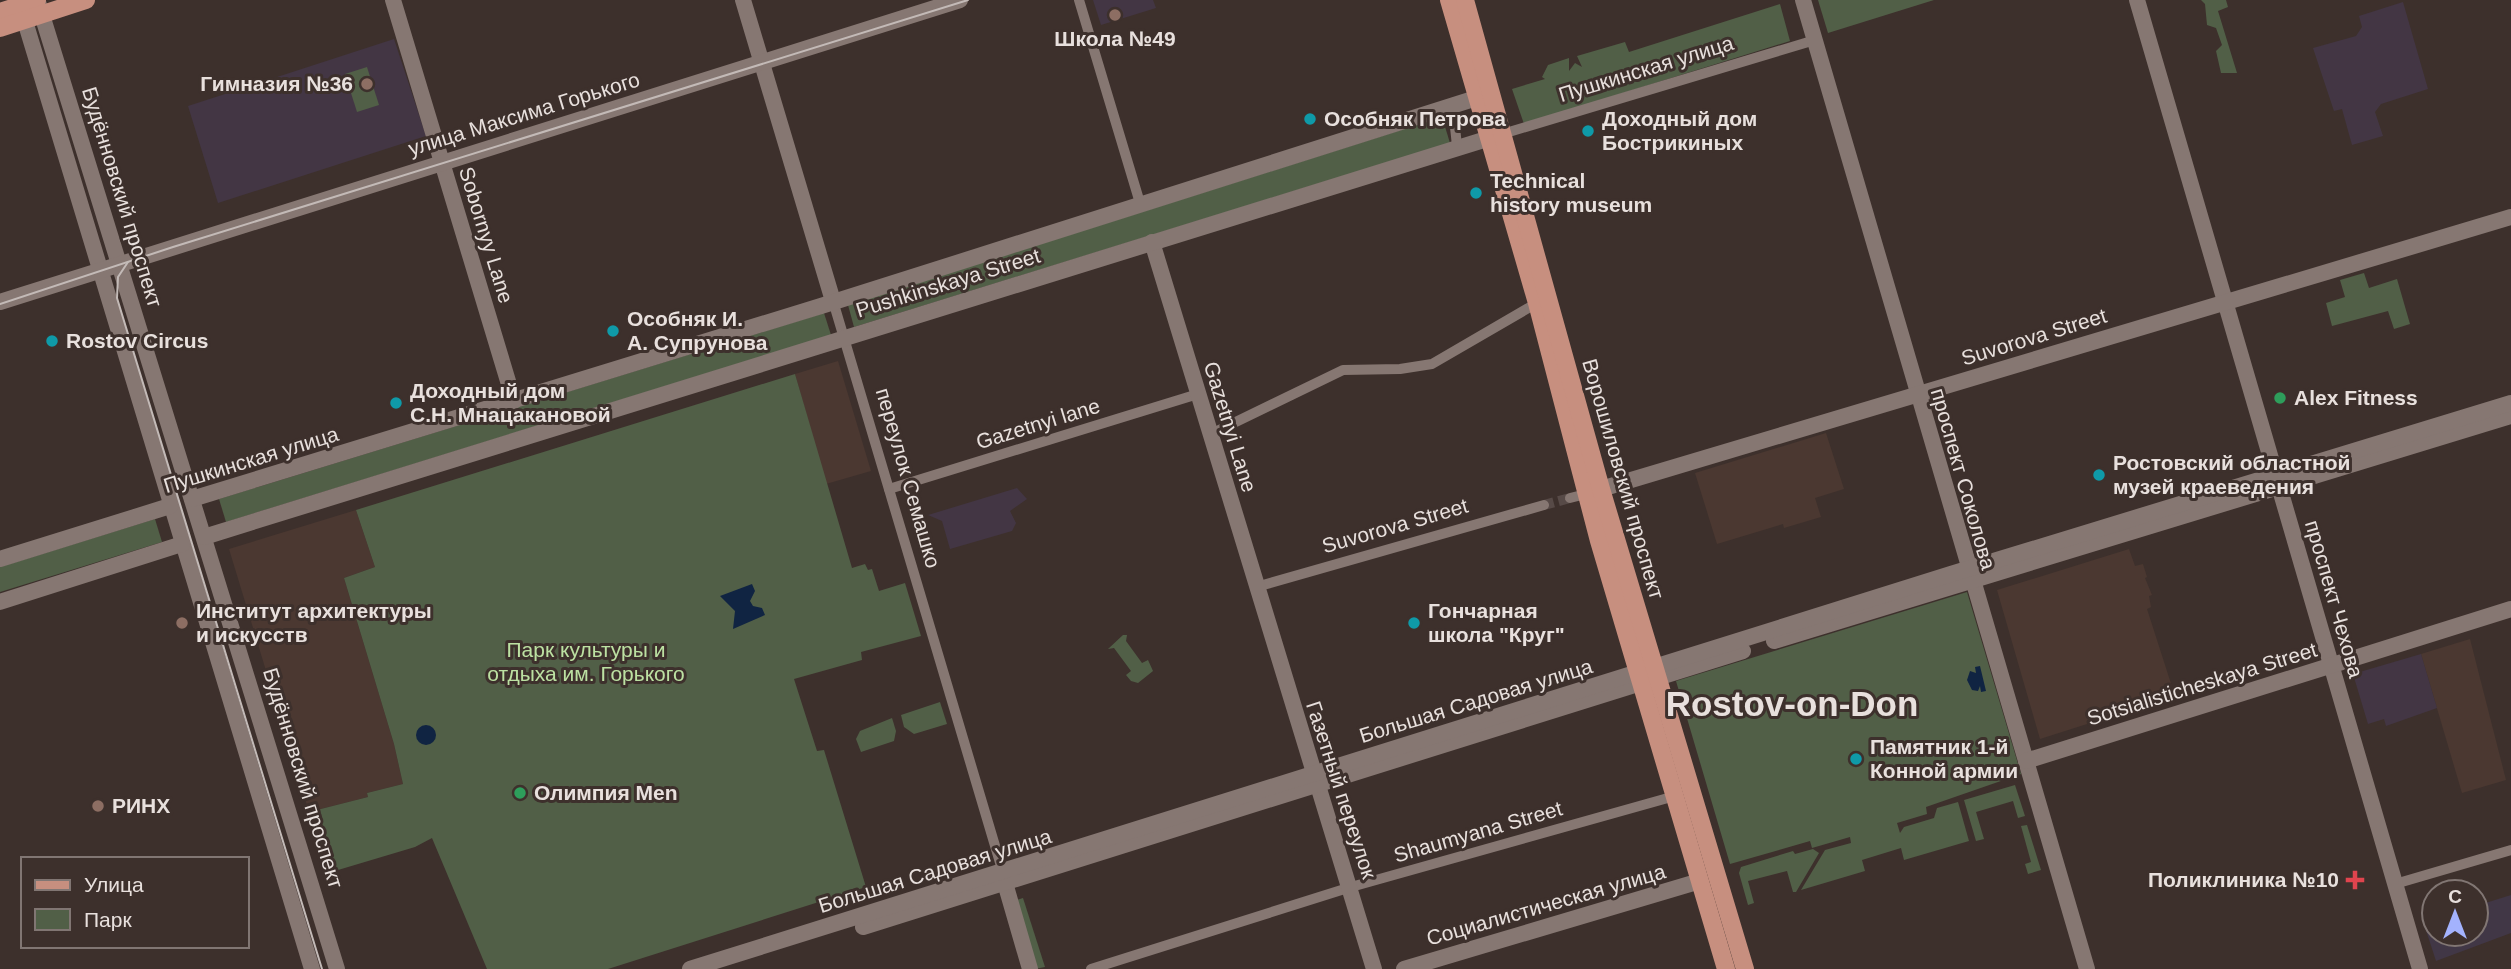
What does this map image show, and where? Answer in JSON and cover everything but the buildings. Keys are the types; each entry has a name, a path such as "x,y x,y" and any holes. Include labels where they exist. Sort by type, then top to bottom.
{"main road":[{"path":"0,12 86,0"},
{"name":"Ворошиловский проспект","path":"1449,0 1485,95"},
{"name":"Ворошиловский проспект","path":"1465,0 1485,95 1585,494"},
{"path":"0,28 30,7"},
{"name":"Ворошиловский проспект","path":"1497,136 1585,494 1648,675 1732,967"},
{"name":"Ворошиловский проспект","path":"1648,675 1675,796 1700,881 1732,967"}],"street":[{"name":"Sobornyy Lane","path":"393,0 514,401"},
{"name":"переулок Семашко","path":"743,0 1030,969"},
{"name":"улица Максима Горького","path":"0,302 960,0"},
{"path":"1079,0 1140,203"},
{"name":"проспект Соколова","path":"1803,0 1969,574 2087,969"},
{"name":"проспект Чехова","path":"2137,0 2420,969"},
{"name":"Будённовский проспект","path":"30,7 119,264 337,969"},
{"name":"Будённовский проспект","path":"30,7 101,270 170,506 312,969"},
{"name":"Пушкинская улица","path":"1497,136 1815,40"},
{"name":"Pushkinskaya Street","path":"514,401 1485,95"},
{"path":"1443,107 1455,127 1457,146"},
{"name":"Pushkinskaya Street","path":"844,338 1457,146 1497,136"},
{"name":"Suvorova Street","path":"1585,494 2511,217"},
{"name":"Gazetnyi Lane","path":"1152,242 1256,587"},
{"path":"1211,434 1343,370 1400,369 1432,364 1537,303"},
{"path":"0,602 844,338"},
{"name":"Gazetnyi lane","path":"889,489 1198,394"},
{"name":"Пушкинская улица","path":"0,559 514,401"},
{"path":"2277,480 2511,403"},
{"path":"2277,480 2511,416"},
{"name":"Большая Садовая улица","path":"727,969 1004,877 2277,480"},
{"name":"Suvorova Street","path":"1256,587 1544,505"},
{"name":"Газетный переулок","path":"1256,587 1314,780 1351,887 1374,969"},
{"name":"Sotsialisticheskaya Street","path":"2026,761 2511,609"},
{"name":"Shaumyana Street","path":"1091,969 1351,887 1675,796"},
{"path":"2395,884 2511,849"},
{"name":"Большая Садовая улица","path":"690,969 1004,877"},
{"name":"Социалистическая улица","path":"1404,969 1700,881"}],"shaded area":[{"name":"Школа №49","path":"1093,0 1153,0 1156,8 1101,25"},
{"path":"2403,2 2428,89 2381,104 2375,112 2383,136 2352,145 2342,109 2334,111 2313,48 2356,36 2362,27 2359,16"},
{"path":"394,39 426,136 218,203 188,106"},
{"path":"838,361 871,471 826,484 795,374"},
{"path":"1826,433 1844,489 1815,498 1821,517 1784,528 1783,524 1717,544 1695,473"},
{"path":"1017,488 1027,499 1010,511 1016,523 1012,531 950,549 942,521 928,515"},
{"path":"356,510 375,567 344,578 394,744 403,784 367,793 368,797 309,812 229,549"},
{"path":"2129,549 2135,566 2143,564 2152,595 2149,596 2151,607 2147,609 2175,696 2040,739 1997,590"},
{"path":"2470,639 2506,780 2462,793 2421,654"},
{"path":"2421,654 2437,708 2386,726 2384,719 2368,724 2353,674"},
{"path":"2511,895 2511,933 2490,941 2490,902"},
{"path":"2432,948 2471,948 2436,961"}],"green space":[{"path":"1818,0 1934,0 1828,33"},
{"path":"2201,0 2226,0 2228,7 2218,11 2237,73 2221,73 2216,51 2222,45 2216,28 2207,25 2205,4"},
{"path":"1780,4 1790,41 1524,124 1512,89 1545,79 1542,77 1548,65 1569,58 1569,71 1575,63 1582,67 1577,56 1625,42 1629,52"},
{"path":"367,67 379,105 357,112 345,74"},
{"path":"1442,117 1450,143 854,327 848,305"},
{"path":"2364,273 2369,288 2397,279 2410,324 2394,329 2388,311 2332,326 2326,303 2345,297 2340,280"},
{"path":"824,313 831,335 226,522 219,499"},
{"name":"Парк культуры и отдыха им. Горького","path":"795,374 852,568 865,564 868,570 872,569 879,591 905,583 921,636 861,652 862,660 794,679 817,751 824,750 866,887 608,969 487,969 432,838 415,847 328,873 309,812 368,797 367,793 403,784 394,744 344,578 375,567 356,510"},
{"path":"155,519 162,542 0,592 0,567"},
{"path":"1967,592 2021,774 1926,807 1927,814 1897,823 1900,833 1904,827 1934,818 1937,808 1958,802 1969,841 1904,860 1901,848 1862,860 1865,871 1801,890 1825,850 1851,843 1850,837 1812,848 1810,841 1730,864 1676,681"},
{"path":"1123,635 1127,635 1126,641 1142,663 1148,660 1153,671 1138,683 1131,681 1126,675 1131,671 1114,648 1108,649"},
{"path":"940,702 947,724 914,734 904,727 901,715"},
{"path":"892,718 896,731 894,741 861,752 856,739 860,731"},
{"path":"2015,785 2025,816 2018,818 2013,801 1976,812 1984,839 1976,841 1964,800"},
{"path":"2027,825 2041,870 2028,874 2025,864 2031,862 2021,826"},
{"path":"1813,849 1819,853 1796,892 1793,892 1787,871 1748,881 1754,903 1748,905 1739,873 1741,867 1793,851 1795,854"},
{"path":"1023,898 1045,967 1035,969 1014,901"}],"water":[{"path":"752,584 755,591 750,601 753,606 762,608 765,615 733,629 735,611 720,596"},
{"path":"1980,666 1986,691 1981,692 1980,686 1978,691 1972,690 1967,680 1970,671 1976,673 1975,667"},
{"path":"426,725 433,728 436,735 433,742 426,745 419,742 416,735 419,728"}],"tunnel":[{"path":"1544,505 1570,498"}],"tram line":[{"path":"0,304 173,247 968,0"},
{"path":"128,262 118,277 117,298 322,969"}],"place":[{"name":"Школа №49","path":"1115,15"},
{"name":"Гимназия №36","path":"367,84"},
{"name":"Особняк Петрова","path":"1310,119"},
{"name":"Доходный дом Бострикиных","path":"1588,131"},
{"name":"Technical history museum","path":"1476,193"},
{"name":"Особняк И. А. Супрунова","path":"613,331"},
{"name":"Rostov Circus","path":"52,341"},
{"name":"Alex Fitness","path":"2280,398"},
{"name":"Доходный дом С.Н. Мнацакановой","path":"396,403"},
{"name":"Ростовский областной музей краеведения","path":"2099,475"},
{"name":"Институт архитектуры и искусств","path":"182,623"},
{"name":"Гончарная школа \"Круг\"","path":"1414,623"},
{"name":"Памятник 1-й Конной армии","path":"1856,759"},
{"name":"Олимпия Men","path":"520,793"},
{"name":"РИНХ","path":"98,806"},
{"name":"Поликлиника №10","path":"2355,880"}],"district":[{"name":"Rostov-on-Don","path":"1792,704"}]}
